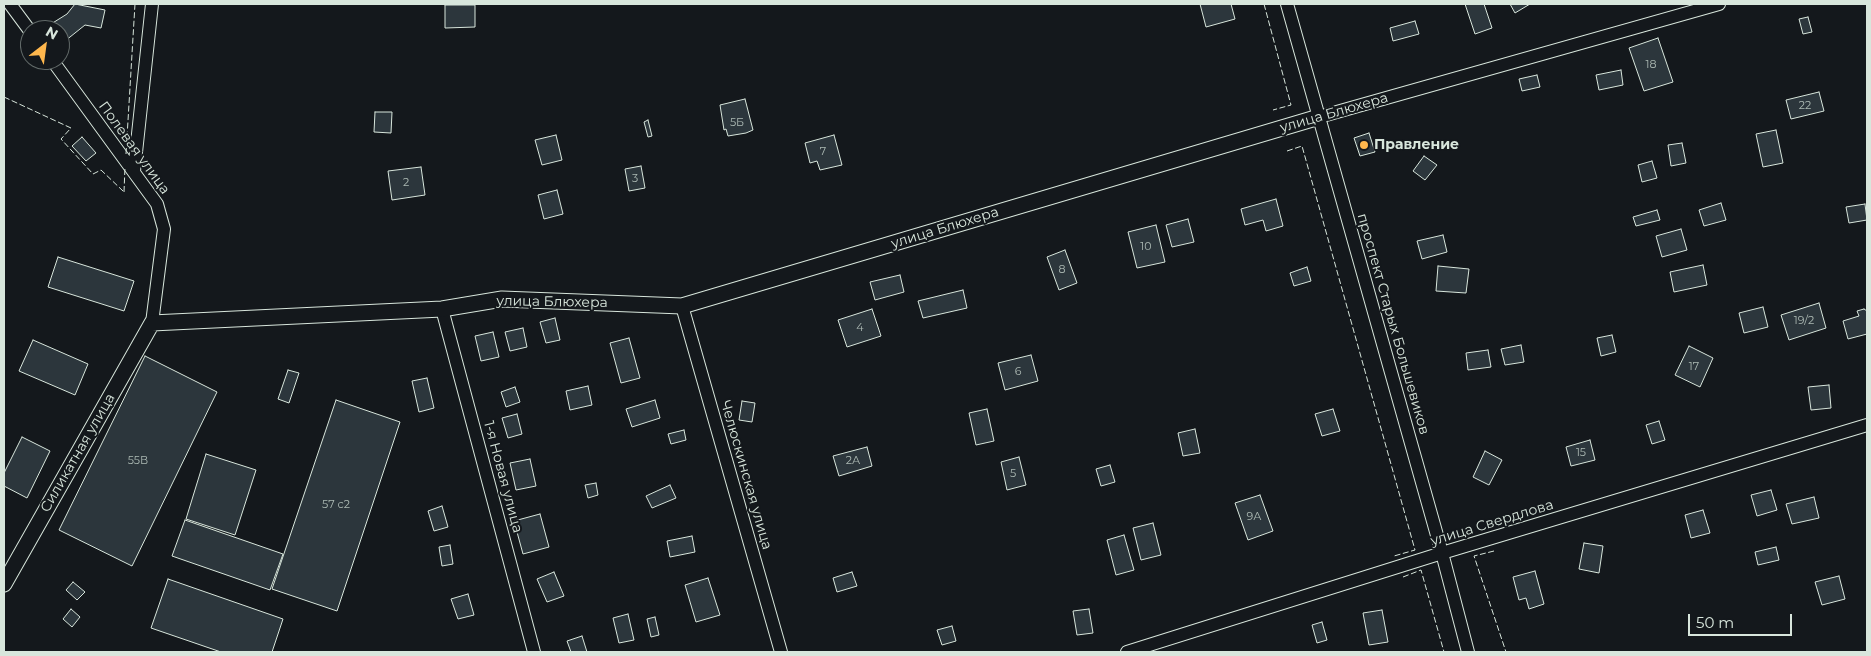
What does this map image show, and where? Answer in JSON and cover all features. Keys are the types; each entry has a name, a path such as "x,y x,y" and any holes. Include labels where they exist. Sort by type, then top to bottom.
{"street":[{"path":"10,4 22,20"},
{"path":"134,171 152,4"},
{"name":"проспект Старых Большевиков","path":"1287,4 1442,553 1468,652"},
{"name":"улица Блюхера","path":"152,323 442,309 502,299 682,306 1319,117 1719,4"},
{"name":"Полевая улица","path":"59,70 157,204 164,230 152,323"},
{"name":"Челюскинская улица","path":"682,306 781,652"},
{"name":"1-я Новая улица","path":"442,309 534,652"},
{"name":"Силикатная улица","path":"4,584 152,323"},
{"name":"улица Свердлова","path":"1127,652 1442,553 1867,425"}],"building":[{"path":"75,4 105,10 101,28 85,25 70,37 70,20 57,20 67,14"},
{"path":"1200,4 1231,4 1235,19 1206,27"},
{"path":"1465,4 1484,4 1492,28 1475,34"},
{"path":"1510,4 1530,4 1515,13"},
{"path":"445,5 475,5 475,27 445,28"},
{"path":"1808,17 1812,32 1803,34 1799,19"},
{"path":"1415,21 1419,34 1393,41 1390,28"},
{"path":"1658,38 1673,82 1644,91 1629,48"},
{"path":"1621,70 1623,85 1599,90 1596,75"},
{"path":"1537,75 1540,87 1522,91 1519,79"},
{"path":"1819,92 1824,111 1791,119 1786,100"},
{"path":"745,99 753,130 728,136 726,129 724,130 720,105"},
{"path":"375,112 392,112 391,133 374,132"},
{"path":"648,120 652,136 648,137 644,122"},
{"path":"1776,130 1783,163 1763,167 1756,134"},
{"name":"Правление","path":"1369,133 1375,152 1360,156 1354,138"},
{"path":"556,135 562,160 542,165 535,140"},
{"path":"834,135 842,165 820,170 817,161 810,163 805,143"},
{"path":"82,137 96,153 86,161 72,146"},
{"path":"1682,143 1686,163 1671,166 1668,145"},
{"path":"1424,156 1437,165 1425,180 1413,171"},
{"path":"1652,161 1657,178 1642,182 1638,165"},
{"path":"641,166 645,188 629,191 625,169"},
{"path":"421,167 425,195 392,200 388,171"},
{"path":"557,190 563,214 544,219 538,195"},
{"path":"1276,199 1283,226 1266,231 1263,220 1245,225 1241,209"},
{"path":"1721,203 1726,220 1704,226 1699,210"},
{"path":"1865,204 1867,220 1849,223 1846,207"},
{"path":"1657,210 1660,220 1636,226 1633,217"},
{"path":"1188,219 1194,242 1172,247 1166,225"},
{"path":"1156,225 1165,262 1137,268 1128,232"},
{"path":"1681,229 1687,250 1662,257 1656,236"},
{"path":"1443,235 1447,252 1422,259 1417,241"},
{"path":"1065,250 1077,283 1059,290 1047,257"},
{"path":"58,257 134,281 124,311 48,287"},
{"path":"1703,265 1707,285 1674,292 1670,272"},
{"path":"1438,266 1469,269 1466,293 1436,291"},
{"path":"1307,267 1311,281 1294,286 1290,273"},
{"path":"900,275 904,292 875,300 870,282"},
{"path":"963,290 967,308 923,318 918,301"},
{"path":"1819,303 1826,328 1789,340 1781,315"},
{"path":"1763,307 1768,327 1744,333 1739,313"},
{"path":"872,309 881,336 847,347 838,320"},
{"path":"1864,309 1867,311 1867,334 1848,339 1843,321 1859,316 1857,311"},
{"path":"555,318 560,340 546,343 540,322"},
{"path":"523,328 527,347 510,351 505,332"},
{"path":"493,332 499,357 481,361 475,336"},
{"path":"1612,335 1616,352 1601,356 1597,338"},
{"path":"629,338 640,378 621,383 610,343"},
{"path":"33,340 88,364 75,395 19,371"},
{"path":"1521,345 1524,362 1505,365 1501,349"},
{"path":"1689,346 1713,358 1700,387 1675,375"},
{"path":"1488,350 1491,367 1468,370 1466,353"},
{"path":"1031,355 1038,381 1005,390 998,363"},
{"path":"145,356 217,392 132,566 59,530"},
{"path":"288,370 299,373 289,403 278,399"},
{"path":"427,378 434,408 419,412 412,381"},
{"path":"1829,385 1831,408 1811,410 1808,387"},
{"path":"588,386 592,405 570,410 566,391"},
{"path":"515,387 520,402 506,407 501,392"},
{"path":"336,400 400,422 337,611 272,589"},
{"path":"655,400 660,418 632,427 626,409"},
{"path":"742,401 755,403 752,422 739,420"},
{"path":"987,409 994,441 976,445 969,413"},
{"path":"1333,409 1340,431 1322,436 1315,414"},
{"path":"517,414 522,434 508,438 502,418"},
{"path":"1659,421 1665,440 1652,444 1646,425"},
{"path":"1195,429 1200,453 1183,456 1178,433"},
{"path":"684,430 686,440 671,444 668,434"},
{"path":"22,437 50,451 27,498 4,486 4,473"},
{"path":"1590,440 1595,460 1571,466 1566,447"},
{"path":"867,447 872,466 839,476 833,456"},
{"path":"1485,451 1502,460 1489,485 1473,477"},
{"path":"206,454 256,470 235,535 186,519"},
{"path":"1019,457 1026,485 1007,490 1001,462"},
{"path":"530,459 536,486 516,490 510,463"},
{"path":"1110,465 1115,482 1101,486 1096,469"},
{"path":"596,483 598,495 588,498 585,485"},
{"path":"670,485 676,498 652,508 646,496"},
{"path":"1771,490 1777,510 1757,516 1751,495"},
{"path":"1260,495 1273,531 1248,540 1235,503"},
{"path":"1814,497 1819,518 1792,524 1786,504"},
{"path":"442,506 448,527 434,531 428,511"},
{"path":"1703,510 1710,533 1691,538 1685,515"},
{"path":"540,514 549,547 523,554 514,521"},
{"path":"185,520 283,554 270,590 172,556"},
{"path":"1153,523 1161,555 1141,560 1133,528"},
{"path":"1124,535 1134,570 1116,575 1107,540"},
{"path":"692,536 695,552 670,557 667,541"},
{"path":"1584,543 1603,546 1599,573 1579,569"},
{"path":"450,545 453,564 442,566 439,547"},
{"path":"1776,547 1779,560 1758,565 1755,552"},
{"path":"1535,571 1544,604 1529,609 1526,598 1519,600 1513,577"},
{"path":"554,572 564,596 547,602 537,579"},
{"path":"852,572 857,586 837,592 833,578"},
{"path":"1839,576 1845,599 1822,605 1815,582"},
{"path":"708,578 720,615 696,622 685,585"},
{"path":"168,579 283,619 272,652 221,652 151,628"},
{"path":"73,582 85,592 77,600 66,590"},
{"path":"468,594 474,615 458,619 451,599"},
{"path":"71,609 80,617 72,627 63,619"},
{"path":"1089,609 1093,633 1077,635 1073,611"},
{"path":"1382,610 1388,642 1369,645 1363,613"},
{"path":"628,614 634,640 619,643 613,618"},
{"path":"655,617 659,635 651,637 647,619"},
{"path":"1322,622 1327,640 1317,643 1312,625"},
{"path":"952,626 956,641 942,645 937,630"},
{"path":"582,636 587,652 571,652 567,641"}],"fence":[{"path":"126,154 135,4"},
{"path":"1264,4 1291,105 1273,110"},
{"path":"4,97 71,128 61,139 93,174 101,170 123,191"},
{"path":"1287,151 1302,146 1415,550 1394,556"},
{"path":"124,192 125,167"},
{"path":"1494,551 1474,556 1506,652"},
{"path":"1403,577 1421,570 1444,652"}],"place":[{"name":"Правление","path":"1364,145"}]}
